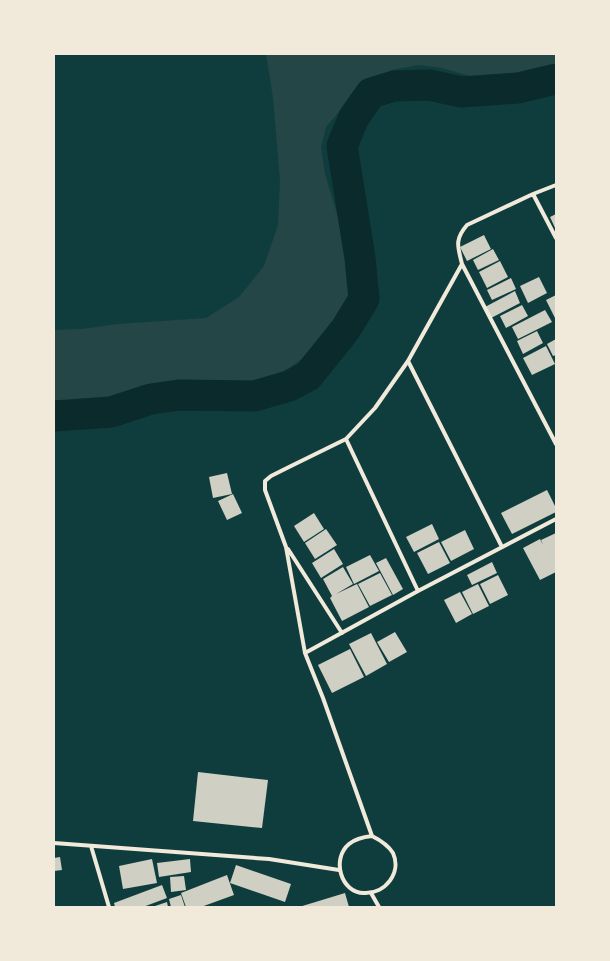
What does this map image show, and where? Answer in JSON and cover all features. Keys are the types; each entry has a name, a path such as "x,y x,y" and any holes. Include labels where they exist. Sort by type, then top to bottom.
{"street":[{"path":"556,185 533,194 467,225 460,233 458,244 462,264 556,444"},
{"path":"533,194 556,238"},
{"path":"372,836 355,840 348,845 342,852 339,861 339,870 345,882 354,890 363,894 379,890 389,882 395,870 395,862 393,854 388,846 372,836 323,698 305,653 286,547 265,490 265,481 289,466 346,439 375,408 408,361 462,264"},
{"path":"408,361 502,547"},
{"path":"346,439 418,591"},
{"path":"305,653 418,591 556,519"},
{"path":"286,547 342,633"},
{"path":"54,844 269,859 339,870"},
{"path":"91,846 109,907"},
{"path":"371,893 379,907"}],"shaded area":[{"path":"266,54 556,54 556,75 535,78 477,78 442,68 419,65 392,70 371,83 350,99 326,127 321,147 325,174 334,204 345,238 359,273 352,294 335,327 311,352 288,369 263,384 235,386 187,385 165,387 142,392 113,403 88,403 54,407 54,330 206,318 239,297 264,266 278,225 280,181 273,98"}],"building":[{"path":"556,214 556,230 550,217"},
{"path":"484,235 491,249 467,261 460,247"},
{"path":"493,249 499,260 478,270 473,260"},
{"path":"500,261 508,277 487,288 479,272"},
{"path":"539,277 547,293 528,303 520,286"},
{"path":"511,278 516,289 492,300 487,290"},
{"path":"515,291 520,303 491,318 485,307"},
{"path":"556,295 556,320 546,300"},
{"path":"522,305 528,316 506,328 500,316"},
{"path":"545,310 552,322 518,339 512,327"},
{"path":"537,331 543,343 523,354 517,341"},
{"path":"556,339 556,355 553,356 547,344"},
{"path":"546,346 555,364 532,375 523,358"},
{"path":"227,473 232,494 213,498 209,477"},
{"path":"547,490 556,508 556,512 512,534 501,513"},
{"path":"233,494 242,513 227,520 218,501"},
{"path":"314,513 324,529 304,542 294,526"},
{"path":"432,524 439,539 414,552 406,537"},
{"path":"326,529 337,545 315,559 305,543"},
{"path":"465,530 474,549 451,561 441,542"},
{"path":"556,533 556,572 540,580 523,548 540,539 543,545 541,540"},
{"path":"439,542 450,563 428,574 417,553"},
{"path":"334,549 343,564 321,578 312,563"},
{"path":"370,555 379,571 354,584 346,567"},
{"path":"386,558 403,589 393,595 376,563"},
{"path":"492,562 497,573 472,585 467,575"},
{"path":"343,567 353,584 336,594 357,584 369,607 342,621 330,598 332,596 323,579"},
{"path":"380,573 392,595 370,606 358,584"},
{"path":"498,575 508,595 490,604 480,584"},
{"path":"478,584 489,606 473,614 462,592"},
{"path":"460,592 472,614 456,623 444,600"},
{"path":"395,632 407,652 389,662 377,642"},
{"path":"371,633 387,664 366,676 349,644"},
{"path":"350,649 364,677 332,693 318,665"},
{"path":"198,772 268,780 262,828 193,821"},
{"path":"60,857 62,870 54,871 54,858"},
{"path":"152,859 157,883 123,889 119,866"},
{"path":"190,859 191,872 159,877 157,863"},
{"path":"236,865 291,884 285,902 230,883"},
{"path":"227,875 234,895 201,907 186,907 181,893"},
{"path":"184,876 186,890 171,892 170,877"},
{"path":"162,885 167,898 143,907 115,907 114,903"},
{"path":"345,893 349,907 299,907"},
{"path":"181,895 185,907 171,907 169,899"},
{"path":"167,902 168,907 155,906"}],"waterway":[{"path":"54,416 111,412 151,399 179,395 254,396 289,386 308,376 345,330 364,299 360,258 342,146 354,117 371,93 394,86 429,85 462,92 518,88 556,79"}]}
